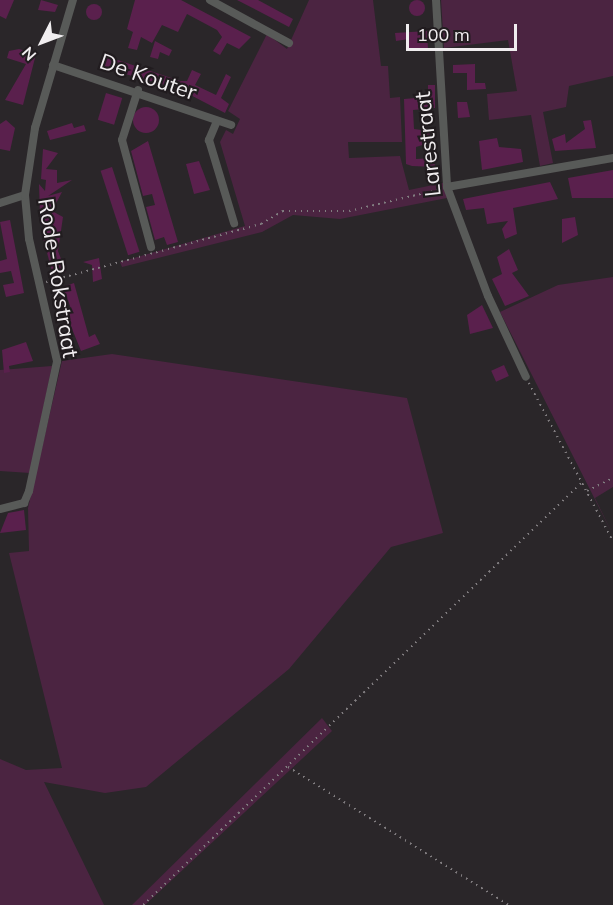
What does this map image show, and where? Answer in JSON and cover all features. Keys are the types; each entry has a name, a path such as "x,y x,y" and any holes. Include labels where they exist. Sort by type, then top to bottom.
{"street":[{"name":"Rode-Rokstraat","path":"0,509 24,503 29,490 57,361 39,284 25,195 35,129 73,0"},
{"path":"210,0 289,42"},
{"name":"Larestraat","path":"436,0 447,187 488,296 526,377"},
{"name":"De Kouter","path":"53,65 138,90 217,121 231,124"},
{"path":"138,90 122,149 151,247"},
{"path":"217,121 209,140 234,224"},
{"path":"447,187 613,158"},
{"path":"0,203 25,195"}],"path":[{"path":"39,284 261,224 283,211 349,211 447,187"},
{"path":"526,377 613,541"},
{"path":"586,492 613,478"},
{"path":"143,905 581,483"},
{"path":"288,767 509,905"}],"shaded area":[{"path":"309,0 373,0 381,66 388,66 390,98 400,97 402,142 348,142 349,158 400,156 409,190 443,183 447,198 340,219 293,215 262,232 122,267 120,262 245,226 220,142 226,130 233,134 240,119 228,111 267,34 287,49"},
{"path":"441,0 613,0 613,76 569,86 566,107 543,112 553,163 540,166 531,115 489,120 487,94 517,91 508,40 444,48"},
{"path":"613,277 613,487 595,498 613,535 500,312 558,285"},
{"path":"112,354 407,398 443,533 391,547 289,669 146,787 105,793 44,782 104,905 0,905 0,759 26,770 62,768 9,553 29,551 28,508 62,361"},
{"path":"52,366 30,473 0,471 0,370"},
{"path":"322,718 332,731 145,905 132,905"}],"building":[{"path":"0,0 14,0 6,19 0,16"},
{"path":"41,0 58,5 55,12 38,10"},
{"path":"135,0 181,0 251,37 239,49 227,43 220,55 213,51 222,37 217,30 187,14 178,32 162,25 152,43 141,37 137,50 128,48 133,32 127,29"},
{"path":"237,0 258,0 293,19 289,27"},
{"path":"417,0 423,2 425,8 423,14 417,16 411,14 409,8 411,2"},
{"path":"94,4 100,6 102,12 100,18 94,20 88,18 86,12 88,6"},
{"path":"427,31 428,49 409,51 409,39 396,41 395,33"},
{"path":"155,41 172,50 169,56 160,52 158,59 150,57"},
{"path":"19,49 36,54 23,105 5,100 26,64 7,58 9,51"},
{"path":"103,55 180,81 187,81 192,70 201,74 195,85 216,95 226,74 231,77 221,98 229,104 225,113 179,89 100,67"},
{"path":"475,64 475,83 485,83 486,89 467,90 467,73 453,73 453,65"},
{"path":"428,85 435,85 435,108 413,110 414,129 429,131 432,142 416,147 416,159 434,158 435,167 412,166 406,164 404,99 428,97"},
{"path":"106,93 122,98 114,125 98,120"},
{"path":"457,102 467,102 470,117 458,118"},
{"path":"146,107 155,111 159,120 155,129 146,133 137,129 133,120 137,111"},
{"path":"6,120 15,128 10,151 0,149 0,124"},
{"path":"591,120 596,148 555,151 552,139 565,134 566,143 585,129 583,121"},
{"path":"72,123 74,128 84,125 86,131 50,140 47,131"},
{"path":"497,138 499,147 521,149 523,162 482,170 479,141"},
{"path":"148,141 178,242 167,245 164,237 155,240 146,207 155,205 152,194 143,196 131,151"},
{"path":"43,149 58,153 46,169 57,170 57,183 72,180 48,196 62,192 52,211 63,217 58,251 66,272 53,275 42,234 46,222 40,216 39,184 45,191 46,180 41,179"},
{"path":"199,161 210,190 194,194 186,164"},
{"path":"112,167 140,252 128,255 101,171"},
{"path":"613,170 613,198 572,198 568,178"},
{"path":"550,182 558,199 513,208 517,234 505,239 502,229 508,221 487,224 484,208 466,210 463,199"},
{"path":"575,217 578,235 562,243 562,219"},
{"path":"10,220 24,293 6,297 3,285 14,283 11,271 0,273 0,261 7,259 0,222"},
{"path":"509,249 518,270 512,273 529,296 505,306 492,279 502,274 497,257"},
{"path":"99,258 102,279 93,282 92,265 83,262"},
{"path":"74,283 89,337 95,334 100,344 81,351 66,314 72,312 68,300 62,301 57,289"},
{"path":"482,305 493,328 470,334 467,315"},
{"path":"26,342 33,361 9,366 10,372 4,373 2,350"},
{"path":"504,365 509,376 496,382 491,371"},
{"path":"24,510 26,530 0,533 8,513"}]}
